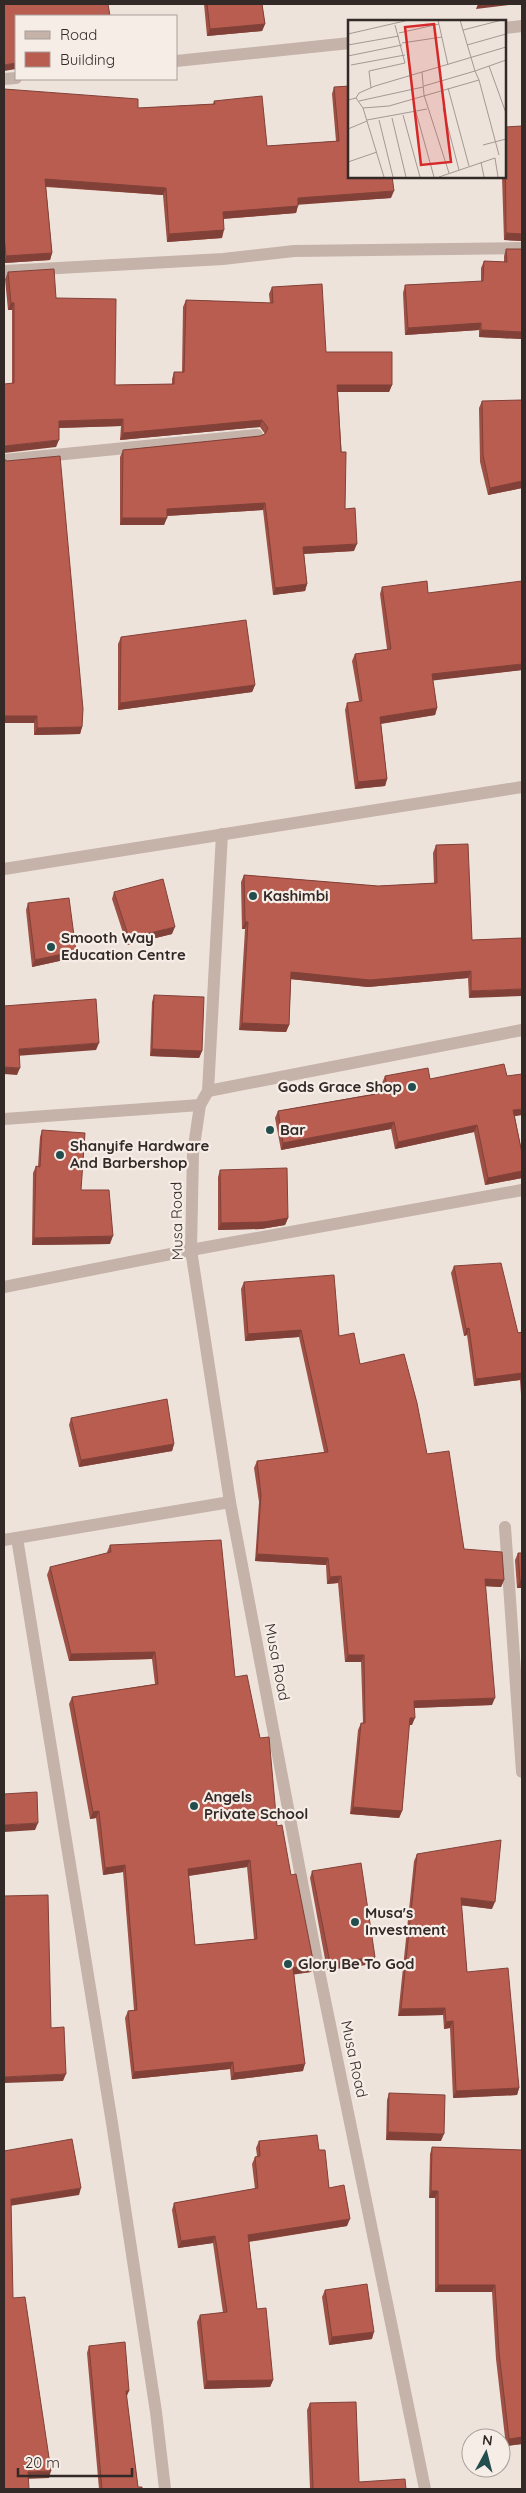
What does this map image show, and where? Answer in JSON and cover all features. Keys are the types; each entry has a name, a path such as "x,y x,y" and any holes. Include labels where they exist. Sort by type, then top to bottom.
{"street":[{"path":"506,28 522,26"},
{"path":"178,61 348,43"},
{"path":"4,271 294,252 522,248"},
{"path":"4,460 257,435"},
{"path":"4,869 522,787"},
{"name":"Musa Road","path":"222,834 208,1091 200,1105 193,1153 191,1250 230,1502 317,1962 425,2489"},
{"path":"208,1091 522,1030"},
{"path":"4,1119 200,1105"},
{"path":"4,1287 191,1250 522,1190"},
{"path":"4,1540 230,1502"},
{"path":"505,1527 522,1772"},
{"path":"17,1538 106,2084 154,2402 165,2489"}],"building":[{"path":"4,4 108,4 110,15 15,15 15,63 4,65"},
{"path":"207,4 262,4 265,24 210,29"},
{"path":"348,86 348,178 392,178 394,191 298,198 298,206 223,212 224,230 169,234 166,188 45,179 52,253 6,256 4,235 4,89 138,99 138,108 215,104 214,101 262,96 267,146 339,141 334,87"},
{"path":"522,126 522,234 506,233 506,127"},
{"path":"506,249 522,249 522,332 481,330 481,323 408,328 405,285 483,281 484,261 507,262"},
{"path":"54,269 56,298 116,299 115,385 174,384 174,372 184,372 186,300 273,303 272,287 322,284 326,352 392,352 392,385 337,385 341,452 346,452 345,509 355,508 357,544 303,547 307,584 275,588 265,503 167,509 167,518 122,518 123,450 260,436 265,434 268,428 262,420 123,433 123,419 59,421 59,440 4,446 4,384 14,383 14,303 11,303 8,272"},
{"path":"522,400 522,481 490,488 483,455 482,401"},
{"path":"60,456 83,709 82,727 37,728 37,716 4,716 4,459 7,461"},
{"path":"427,581 428,593 522,581 522,664 432,674 437,708 380,717 387,779 358,782 347,703 362,701 355,654 391,649 382,587"},
{"path":"246,620 255,685 120,703 121,637"},
{"path":"468,844 472,940 522,938 522,989 471,991 471,971 370,980 291,972 289,1025 242,1023 248,922 245,922 244,875 378,886 437,883 436,845"},
{"path":"163,879 175,927 129,938 114,892"},
{"path":"69,898 76,951 35,960 28,903"},
{"path":"154,995 204,997 202,1051 152,1049"},
{"path":"96,999 99,1043 19,1049 20,1068 4,1067 4,1006"},
{"path":"504,1064 507,1076 522,1074 522,1109 513,1110 522,1153 522,1171 488,1178 477,1125 398,1142 394,1122 283,1143 278,1111 388,1092 385,1076 428,1068 430,1079"},
{"path":"42,1130 85,1133 81,1190 109,1190 113,1236 34,1238 36,1166 40,1167"},
{"path":"287,1168 288,1218 264,1222 221,1223 220,1170"},
{"path":"501,1263 518,1333 522,1332 522,1373 476,1379 469,1328 466,1329 454,1266"},
{"path":"334,1275 339,1336 354,1333 360,1364 404,1354 417,1403 427,1454 449,1451 464,1549 502,1552 504,1580 485,1579 495,1698 414,1701 415,1718 410,1718 402,1811 353,1807 361,1723 365,1723 364,1655 348,1655 341,1576 330,1577 328,1558 257,1554 261,1495 257,1461 328,1452 301,1330 248,1334 244,1282"},
{"path":"167,1399 174,1444 81,1460 71,1418"},
{"path":"221,1540 235,1677 247,1675 260,1738 269,1737 277,1826 282,1825 291,1875 296,1874 314,1965 293,1968 305,2064 234,2073 233,2062 134,2072 128,2011 137,2010 125,1865 105,1868 99,1811 93,1812 72,1697 158,1684 155,1652 71,1654 50,1567 111,1552 110,1545","holes":["250,1860 257,1939 195,1945 188,1869"]},
{"path":"518,1553 522,1553 522,1581 520,1581"},
{"path":"37,1792 38,1823 4,1825 4,1794"},
{"path":"501,1840 495,1902 461,1898 467,1972 508,1968 519,2088 456,2091 453,2021 446,2022 445,2008 401,2009 417,1854"},
{"path":"361,1863 375,1957 330,1963 312,1871"},
{"path":"48,1895 51,2028 64,2027 66,2074 4,2077 4,1896"},
{"path":"389,2093 445,2095 444,2134 388,2132"},
{"path":"317,2135 319,2150 325,2150 329,2188 344,2185 350,2219 248,2235 257,2309 266,2308 273,2380 207,2381 200,2315 227,2312 215,2236 181,2241 174,2203 258,2188 255,2157 260,2156 259,2141"},
{"path":"72,2139 81,2188 11,2199 13,2298 25,2297 51,2471 28,2472 29,2489 4,2489 4,2151"},
{"path":"432,2147 522,2150 522,2437 511,2439 511,2428 508,2428 499,2352 495,2285 438,2285 438,2191 431,2191"},
{"path":"367,2284 374,2332 332,2337 325,2290"},
{"path":"125,2342 129,2391 126,2391 138,2487 142,2487 142,2489 102,2489 89,2346"},
{"path":"356,2402 359,2482 405,2479 406,2489 313,2489 310,2403"}],"place":[{"name":"Kashimbi","path":"253,896"},
{"name":"Smooth Way Education Centre","path":"51,947"},
{"name":"Gods Grace Shop","path":"412,1087"},
{"name":"Bar","path":"270,1130"},
{"name":"Shanyife Hardware And Barbershop","path":"60,1155"},
{"name":"Angels Private School","path":"194,1806"},
{"name":"Musa's Investment","path":"355,1922"},
{"name":"Glory Be To God","path":"288,1964"}]}
